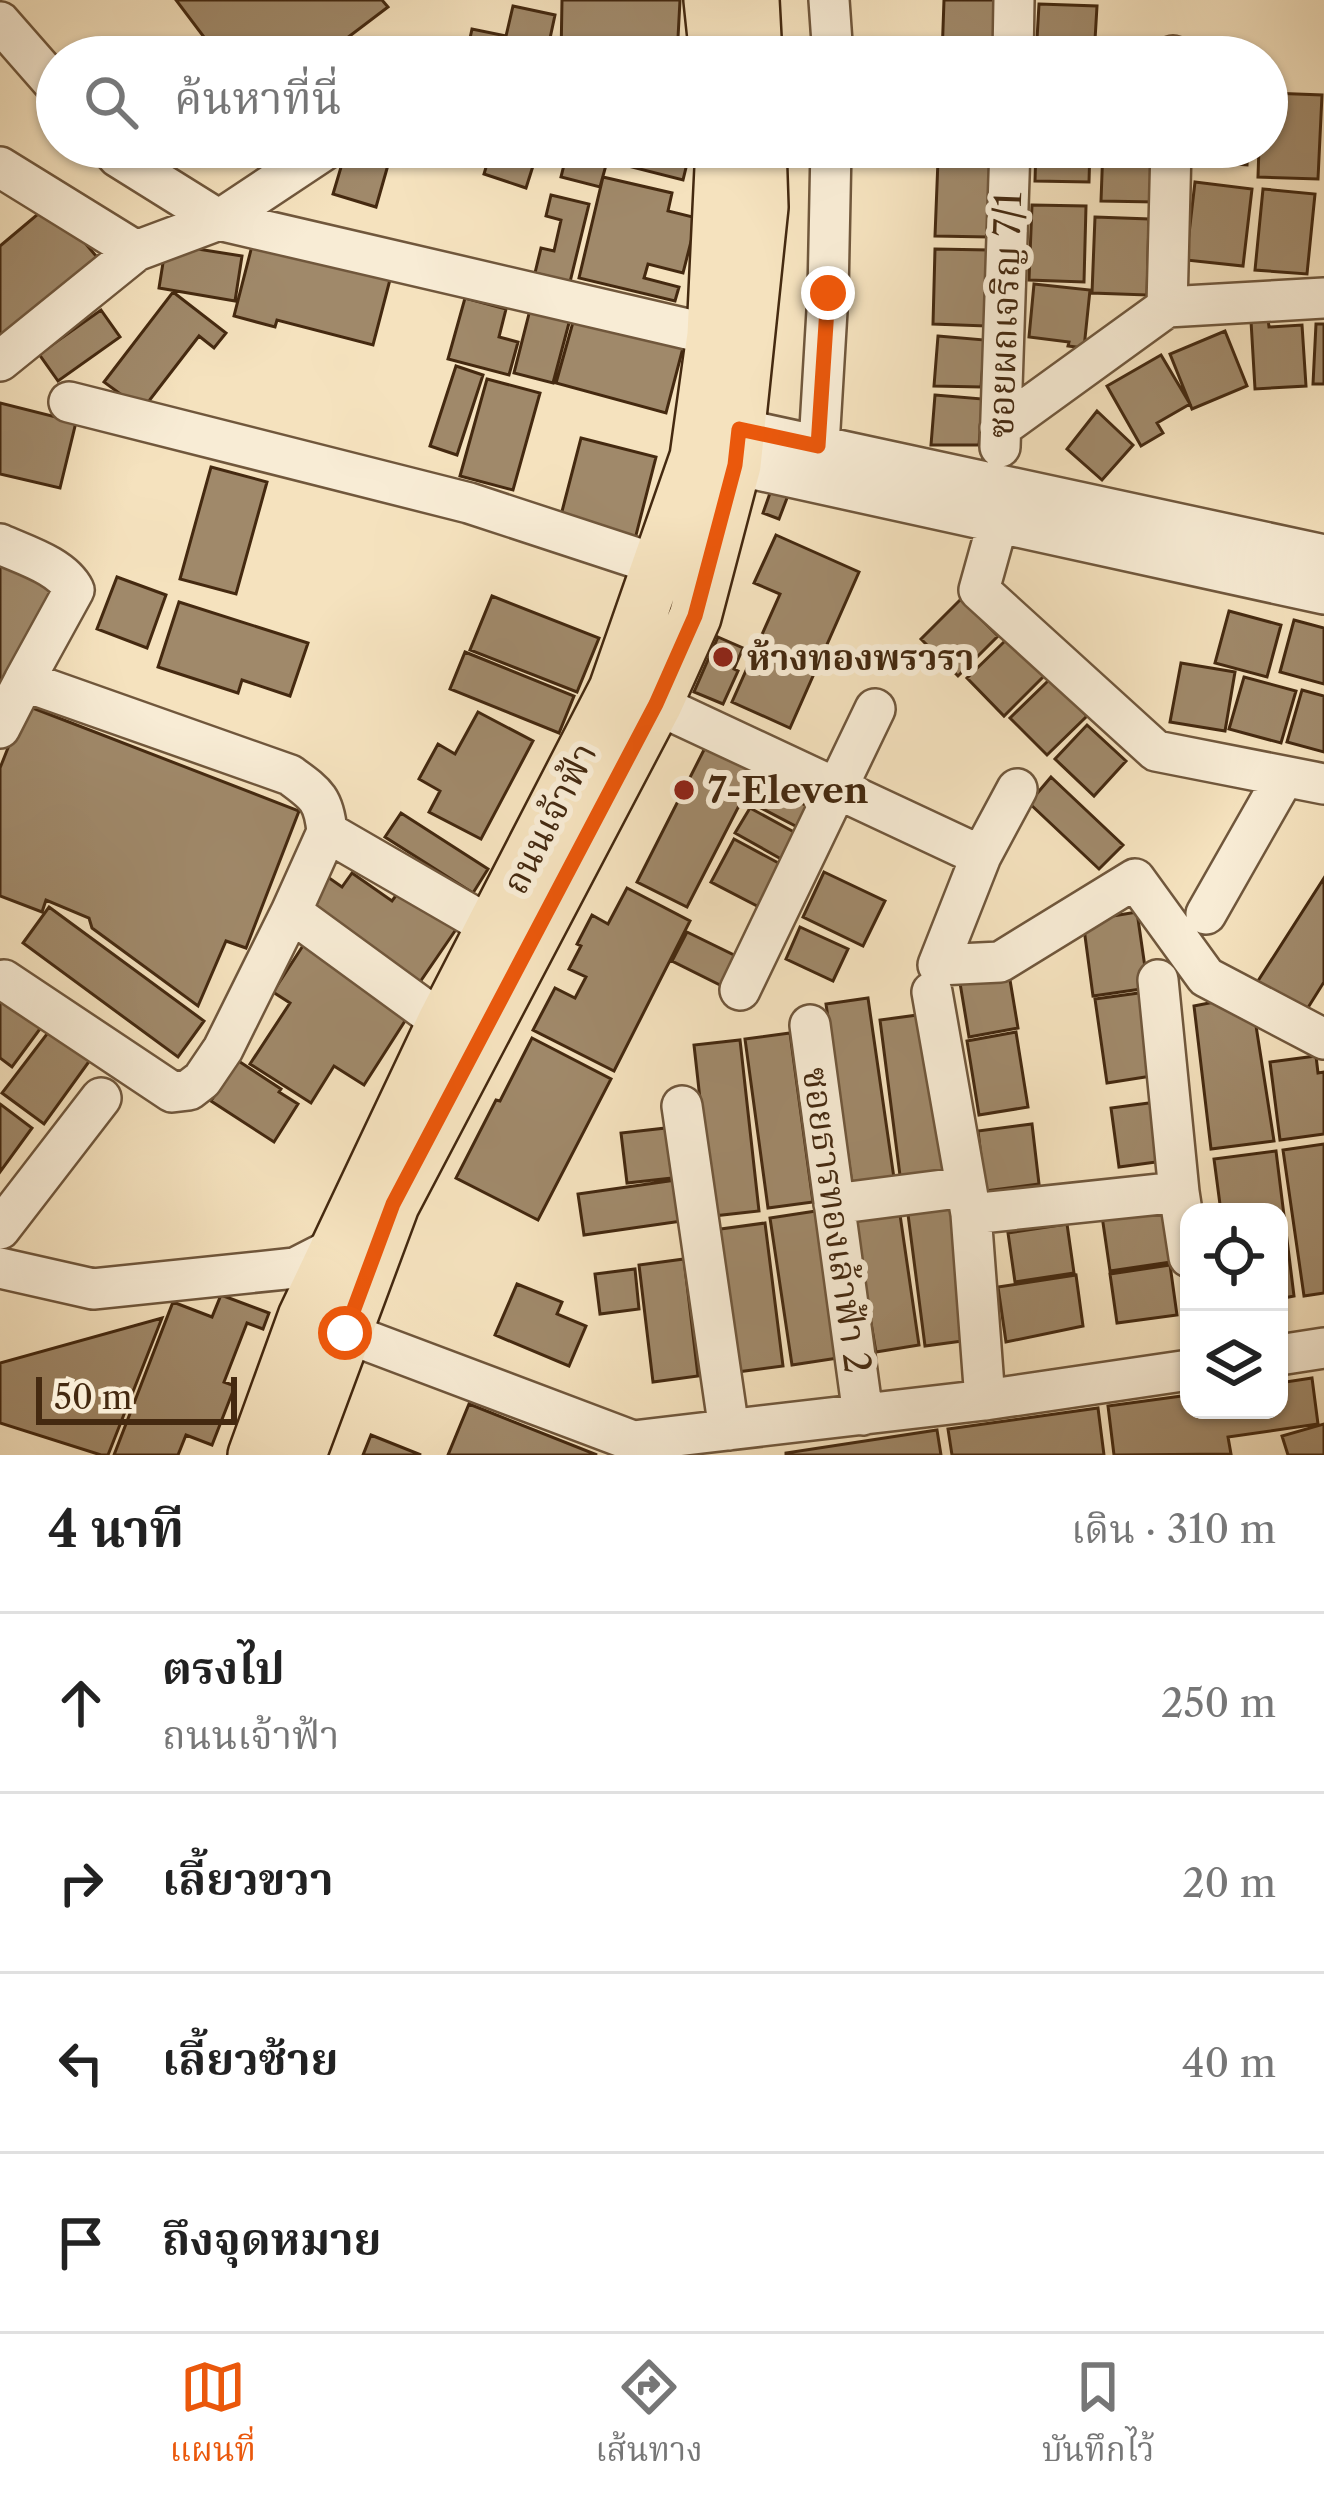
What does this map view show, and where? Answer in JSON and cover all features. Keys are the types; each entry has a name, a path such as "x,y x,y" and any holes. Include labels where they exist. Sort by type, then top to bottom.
{"main road":[{"path":"710,0 714,36"},
{"path":"753,0 755,36"},
{"name":"ถนนเจ้าฟ้า","path":"300,1455 338,1246 443,1023 615,688 658,565 718,443 713,334 721,168"},
{"name":"ถนนเจ้าฟ้า","path":"254,1455 393,1204 656,704 695,616 718,443 763,207 761,168"}],"street":[{"path":"829,0 831,36"},
{"path":"1013,36 1014,0"},
{"path":"5,38 36,67"},
{"path":"0,166 136,250"},
{"path":"134,168 219,220 713,334"},
{"path":"0,361 136,250 219,220 297,168"},
{"path":"818,446 831,168"},
{"name":"ซอยผถเจริญ 7/1","path":"1009,168 998,503 979,590 1156,751 1284,777"},
{"path":"1167,307 1170,168"},
{"path":"1000,428 1167,307 1324,298"},
{"path":"68,402 469,502 658,565"},
{"path":"718,443 818,446 998,503 1324,594"},
{"path":"718,443 998,503 1324,555"},
{"path":"0,544 56,571 71,581 74,590 0,728"},
{"path":"4,980 172,1092 189,1090 202,1080 223,1049 327,832 325,810 316,795 290,776 24,681"},
{"path":"656,704 981,856"},
{"path":"740,990 875,709"},
{"path":"1206,914 1284,777 1324,784"},
{"path":"1017,789 981,856 938,964 1000,962 1135,879 1206,977 1324,1039"},
{"path":"327,832 493,928"},
{"path":"290,912 443,1023"},
{"path":"1158,980 1181,1203"},
{"path":"932,992 968,1201 985,1400"},
{"name":"ซอยธารทองเล้าฟ้า 2","path":"810,1025 863,1414"},
{"path":"0,1229 101,1098"},
{"path":"682,1106 756,1437"},
{"path":"834,1204 1179,1192"},
{"path":"0,1268 93,1289 296,1268 338,1246"},
{"path":"324,1325 633,1441 756,1437 863,1414 1180,1371"},
{"path":"1288,1354 1324,1348"}],"building":[{"path":"176,0 382,0 388,7 350,36 203,36"},
{"path":"562,0 680,0 678,36 561,36"},
{"path":"944,0 999,0 998,36 943,36"},
{"path":"1039,4 1097,6 1095,36 1037,36"},
{"path":"513,6 555,15 550,36 506,36"},
{"path":"472,29 506,36 470,36"},
{"path":"1288,94 1322,95 1318,179 1258,177 1258,168 1288,168"},
{"path":"341,168 387,168 376,207 333,194"},
{"path":"486,168 532,168 526,188 484,174"},
{"path":"563,168 605,168 600,187 561,177"},
{"path":"636,168 686,168 683,180"},
{"path":"938,168 992,168 989,237 935,236"},
{"path":"1035,168 1089,168 1089,182 1035,181"},
{"path":"1102,168 1156,168 1155,202 1101,201"},
{"path":"603,177 672,193 668,211 697,218 683,273 648,264 644,278 679,287 675,301 579,278"},
{"path":"1195,182 1252,189 1243,266 1186,260"},
{"path":"1263,189 1315,194 1307,274 1255,270"},
{"path":"551,195 589,204 570,282 535,273 541,248 554,251 561,220 546,216"},
{"path":"51,203 102,263 0,350 0,246"},
{"path":"1032,205 1086,206 1084,282 1029,280"},
{"path":"1095,217 1149,219 1147,295 1092,293"},
{"path":"254,238 392,272 373,345 277,320 275,327 234,316"},
{"path":"166,244 242,256 235,301 159,288"},
{"path":"935,249 989,250 986,326 933,324"},
{"path":"1034,284 1090,290 1084,348 1029,337"},
{"path":"173,292 226,333 214,348 199,336 142,410 104,382"},
{"path":"465,298 506,309 499,337 518,342 509,375 448,359"},
{"path":"533,298 573,308 553,383 514,373"},
{"path":"101,310 120,337 58,381 39,354"},
{"path":"575,315 684,344 666,413 556,383"},
{"path":"1268,319 1269,327 1302,325 1306,386 1255,389 1251,321"},
{"path":"1316,324 1324,324 1324,384 1313,384"},
{"path":"1225,331 1247,386 1192,409 1170,354"},
{"path":"938,336 985,340 981,387 934,386"},
{"path":"1161,355 1190,404 1157,423 1163,433 1141,446 1107,386"},
{"path":"456,366 483,375 457,455 430,446"},
{"path":"487,379 540,393 513,490 460,476"},
{"path":"935,395 983,399 979,445 931,445"},
{"path":"0,403 76,422 60,488 0,474"},
{"path":"1097,411 1133,445 1102,480 1067,449"},
{"path":"581,438 656,457 635,539 560,519"},
{"path":"211,467 267,482 236,594 180,579"},
{"path":"775,479 792,485 779,519 763,513"},
{"path":"776,535 859,572 790,728 732,702 780,594 754,583"},
{"path":"0,558 63,592 0,710"},
{"path":"117,577 166,595 147,648 97,629"},
{"path":"492,596 599,638 577,692 470,650"},
{"path":"961,599 998,636 958,676 921,639"},
{"path":"179,602 308,643 290,696 242,680 238,693 158,667"},
{"path":"1229,611 1281,625 1267,677 1215,663"},
{"path":"1294,620 1324,628 1324,684 1280,672"},
{"path":"718,637 743,648 723,704 694,692"},
{"path":"1007,639 1044,676 1004,716 967,678"},
{"path":"465,652 574,696 559,733 450,689"},
{"path":"1181,663 1235,672 1225,731 1170,722"},
{"path":"1244,677 1296,691 1281,743 1229,729"},
{"path":"1050,679 1087,716 1047,755 1010,718"},
{"path":"1302,690 1324,696 1324,752 1287,742"},
{"path":"25,705 299,811 246,948 226,941 198,1006 92,928 89,918 46,900 42,912 0,896 0,768"},
{"path":"478,712 533,741 481,839 429,812 440,791 419,779 438,744 455,754"},
{"path":"1087,725 1126,761 1094,796 1055,759"},
{"path":"712,734 763,759 687,907 637,882"},
{"path":"1051,777 1123,845 1099,869 1029,803"},
{"path":"772,787 816,811 805,831 761,808"},
{"path":"750,808 805,838 790,864 735,833"},
{"path":"401,813 488,869 473,893 385,837"},
{"path":"734,839 784,866 761,908 711,882"},
{"path":"824,872 885,901 863,946 803,917"},
{"path":"352,873 392,901 400,890 457,928 420,982 305,905 325,875 342,887"},
{"path":"1324,878 1324,982 1304,1014 1256,984"},
{"path":"627,888 690,921 614,1071 533,1030 555,988 575,998 586,977 569,969 581,946 577,944 592,915 608,924"},
{"path":"49,907 204,1021 178,1057 23,943"},
{"path":"1137,912 1148,988 1093,996 1083,921"},
{"path":"800,927 848,949 833,981 786,959"},
{"path":"687,932 738,957 724,987 672,961"},
{"path":"306,941 412,1010 364,1085 334,1066 311,1103 250,1064 290,1003 273,992"},
{"path":"1008,968 1018,1028 969,1037 959,977"},
{"path":"0,983 48,1018 12,1067 0,1058"},
{"path":"1146,992 1158,1075 1107,1083 1095,999"},
{"path":"868,998 896,1192 854,1198 826,1004"},
{"path":"1224,1000 1254,1013 1274,1141 1211,1149 1194,1006"},
{"path":"925,1014 948,1184 902,1191 880,1020"},
{"path":"53,1026 93,1056 44,1124 2,1093"},
{"path":"1016,1032 1028,1107 979,1115 967,1041"},
{"path":"790,1033 813,1202 768,1208 745,1039"},
{"path":"532,1038 611,1079 538,1220 456,1178"},
{"path":"740,1040 759,1211 713,1216 694,1045"},
{"path":"1316,1056 1318,1073 1324,1072 1324,1134 1280,1140 1270,1062"},
{"path":"237,1060 298,1104 274,1142 211,1101"},
{"path":"1164,1101 1171,1160 1119,1167 1111,1108"},
{"path":"0,1104 32,1128 0,1172"},
{"path":"1032,1124 1039,1184 985,1191 978,1131"},
{"path":"666,1128 672,1178 627,1183 621,1133"},
{"path":"1324,1144 1324,1293 1304,1296 1283,1150"},
{"path":"1276,1151 1282,1203 1220,1203 1214,1159"},
{"path":"676,1180 682,1221 584,1235 578,1194"},
{"path":"952,1193 970,1340 925,1346 906,1199"},
{"path":"898,1201 919,1345 876,1352 851,1208"},
{"path":"1163,1206 1171,1262 1110,1271 1102,1216"},
{"path":"816,1211 838,1358 792,1365 770,1218"},
{"path":"765,1223 783,1366 737,1372 713,1230"},
{"path":"1067,1224 1074,1273 1015,1282 1008,1233"},
{"path":"1288,1248 1294,1296 1288,1297"},
{"path":"684,1259 698,1376 653,1382 639,1265"},
{"path":"1170,1265 1177,1315 1117,1323 1110,1274"},
{"path":"635,1269 639,1309 600,1314 595,1274"},
{"path":"1076,1275 1083,1326 1006,1342 998,1287"},
{"path":"517,1284 562,1302 557,1314 586,1326 569,1366 495,1335"},
{"path":"221,1295 269,1313 263,1329 247,1323 224,1382 235,1386 212,1445 186,1435 178,1455 114,1455 173,1302 212,1317"},
{"path":"162,1318 108,1455 0,1423 0,1363"},
{"path":"1312,1378 1318,1424 1228,1437 1231,1454 1114,1455 1108,1406 1180,1396 1180,1419 1288,1419 1288,1382"},
{"path":"469,1404 597,1455 448,1455"},
{"path":"1098,1408 1104,1455 952,1455 948,1429"},
{"path":"1324,1424 1324,1455 1288,1455 1282,1436"},
{"path":"937,1430 941,1455 786,1455 786,1453"},
{"path":"371,1435 421,1455 363,1455"}],"place":[{"name":"ห้างทองพรวรา","path":"723,657"},
{"name":"7-Eleven","path":"684,790"}],"route":[{"path":"345,1333 393,1204 656,704 695,616 735,465 739,429 818,446 828,293"}]}
